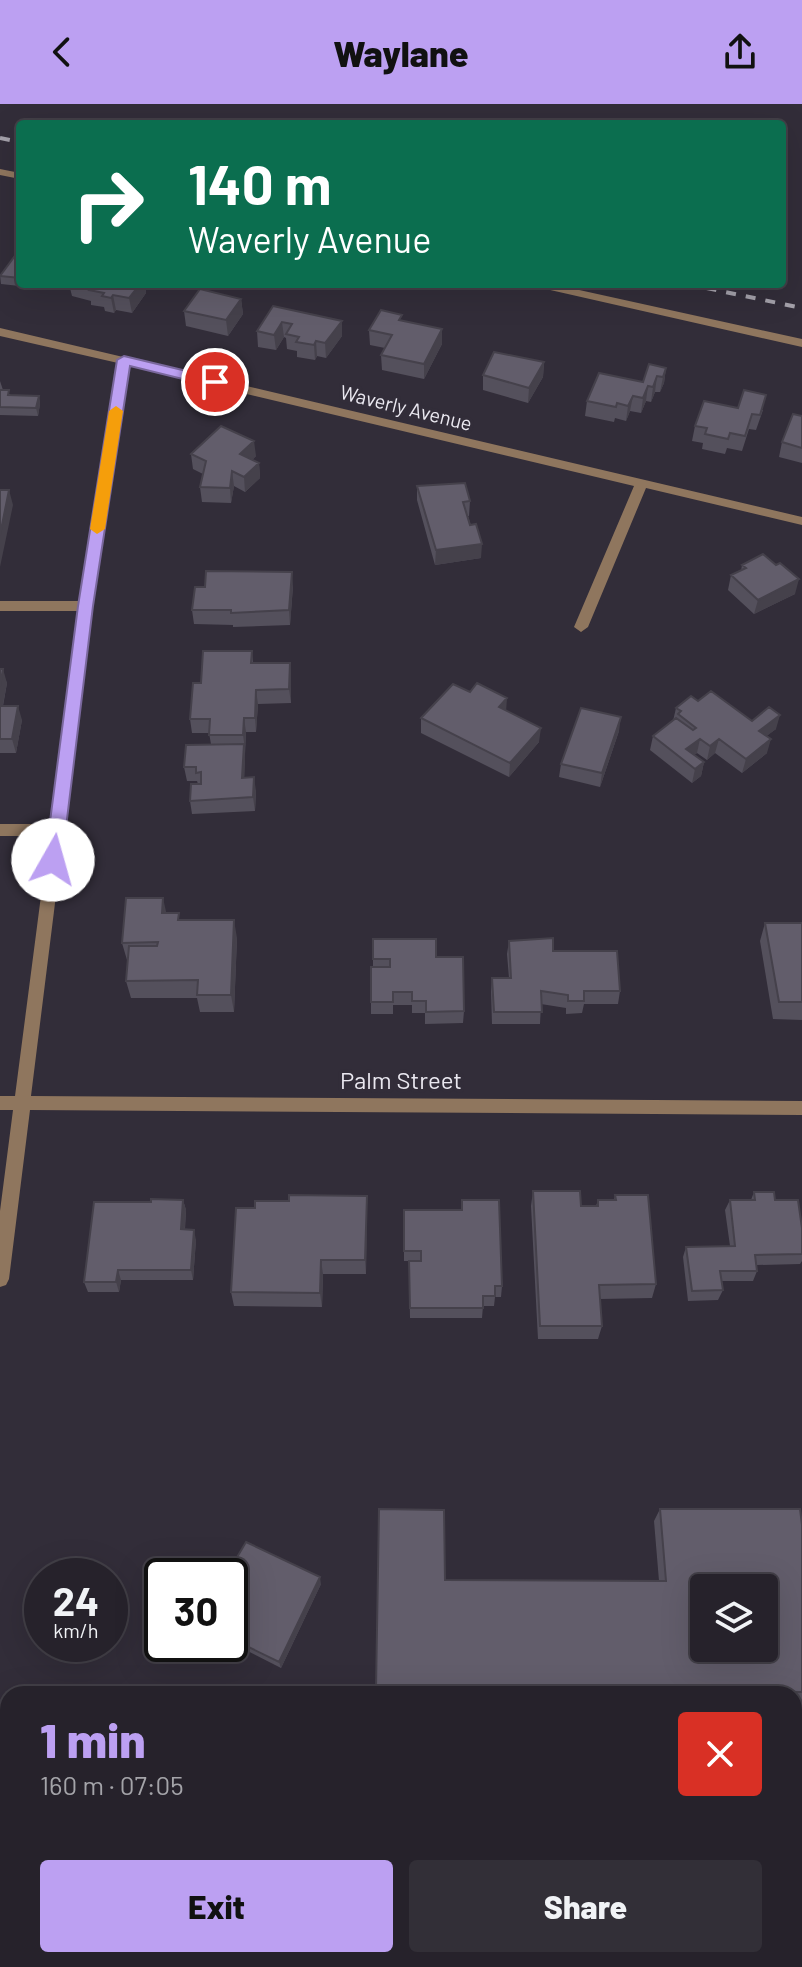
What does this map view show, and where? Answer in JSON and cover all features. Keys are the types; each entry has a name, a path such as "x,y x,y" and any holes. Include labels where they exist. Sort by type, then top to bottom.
{"street":[{"path":"555,288 802,343"},
{"name":"Waverly Avenue","path":"0,332 802,521"},
{"path":"0,1279 85,606 124,360"},
{"path":"581,627 641,485"},
{"path":"0,606 85,606"},
{"path":"0,830 57,830"},
{"name":"Palm Street","path":"0,1103 802,1108"}],"building":[{"path":"16,254 16,278 0,276"},
{"path":"137,288 129,298 113,295 111,298 89,290"},
{"path":"200,289 241,299 226,320 184,311"},
{"path":"273,306 342,321 325,343 296,342 299,337 286,334 292,324 282,322 274,335 257,331"},
{"path":"381,310 402,315 399,320 442,329 424,364 381,355 392,335 369,330"},
{"path":"494,352 544,362 529,388 483,375"},
{"path":"649,364 666,368 663,377 657,376 653,387 648,386 643,398 633,396 628,406 617,403 616,407 587,401 599,373 643,382"},
{"path":"0,390 9,390 8,395 39,396 36,408 0,407"},
{"path":"744,390 766,395 760,415 752,414 745,436 730,433 728,439 705,434 707,428 695,426 704,401 738,408"},
{"path":"793,414 802,416 802,448 782,442"},
{"path":"221,426 254,441 240,454 259,463 244,477 232,471 230,488 200,487 206,461 191,454"},
{"path":"465,483 470,501 463,502 470,525 476,524 482,544 436,550 417,486"},
{"path":"0,490 9,490 0,535"},
{"path":"763,554 799,579 758,600 731,575"},
{"path":"206,571 292,572 289,610 231,613 231,610 192,610 195,587 205,587"},
{"path":"203,651 252,651 251,663 290,663 289,689 256,690 255,718 244,718 243,735 209,735 210,719 190,719 193,683 201,683"},
{"path":"477,683 507,698 499,707 541,728 510,763 421,718 453,684 470,692"},
{"path":"711,691 752,721 769,707 780,715 759,731 771,739 746,759 719,739 710,746 700,739 686,749 704,762 695,769 653,736 676,718 693,730 696,728 678,714 681,711 676,708 691,696 698,701"},
{"path":"0,706 18,706 12,739 0,739"},
{"path":"581,708 621,717 602,773 561,764"},
{"path":"244,744 242,778 254,777 253,797 190,801 191,784 201,784 201,772 196,773 196,767 184,767 186,745"},
{"path":"126,898 163,898 162,913 179,913 178,920 234,920 231,995 197,995 198,980 126,981 129,946 157,946 158,942 122,943"},
{"path":"765,923 802,923 802,1002 779,1002"},
{"path":"553,938 553,951 617,951 620,991 584,991 584,1001 568,1001 568,995 541,991 542,1012 494,1012 492,978 511,978 509,941"},
{"path":"373,939 436,939 436,957 463,957 464,1011 426,1012 426,1001 412,1001 412,992 393,992 393,1002 371,1002 371,967 390,967 390,959 373,959"},
{"path":"533,1191 580,1191 581,1206 598,1206 598,1200 616,1200 615,1195 648,1195 656,1284 599,1285 602,1326 540,1326"},
{"path":"754,1192 774,1192 775,1200 798,1200 802,1254 755,1255 757,1271 720,1271 723,1290 692,1291 686,1247 735,1246 730,1200 755,1200"},
{"path":"289,1195 367,1196 365,1260 321,1260 320,1293 231,1292 236,1208 255,1208 255,1201 289,1201"},
{"path":"151,1199 183,1200 181,1229 194,1230 191,1270 118,1270 116,1282 84,1282 94,1202 151,1202"},
{"path":"462,1200 499,1200 502,1286 495,1286 495,1296 483,1296 483,1308 410,1308 409,1261 421,1261 421,1251 404,1251 404,1210 462,1210"},
{"path":"379,1509 444,1510 445,1580 666,1581 660,1509 800,1509 802,1686 376,1686"},
{"path":"246,1542 320,1577 279,1662 248,1647 248,1558 237,1558"}],"railway":[{"path":"0,138 16,141"},
{"path":"706,288 802,308"}],"slow traffic":[{"path":"97,529 116,411"}],"route":[{"path":"53,860 85,606 124,360 215,382"}]}
